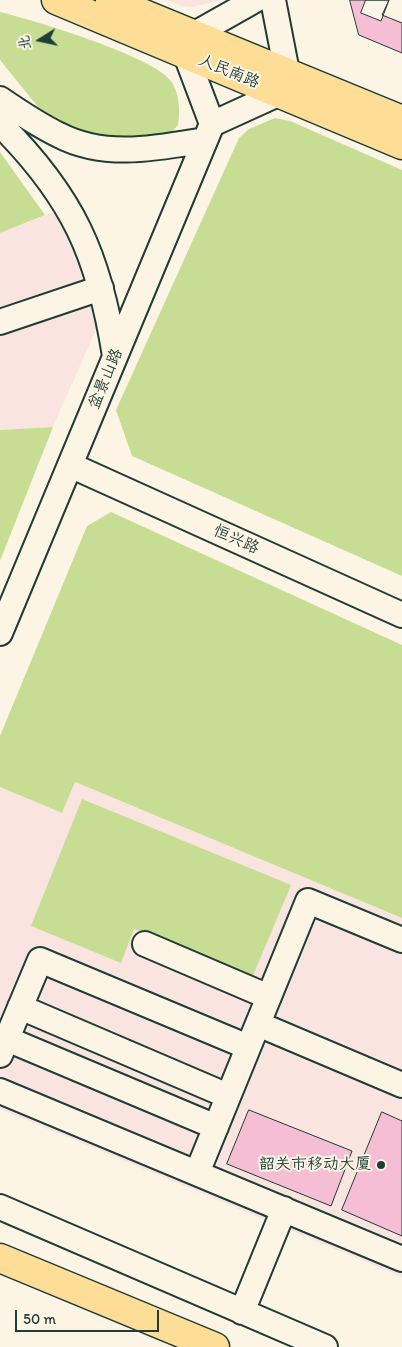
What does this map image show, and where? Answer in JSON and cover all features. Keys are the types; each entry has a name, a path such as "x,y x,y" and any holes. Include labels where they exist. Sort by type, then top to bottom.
{"main road":[{"name":"人民南路","path":"56,0 189,45 283,82 402,120"},
{"name":"人民南路","path":"110,0 189,45"},
{"name":"人民南路","path":"283,82 402,144"},
{"path":"7,1260 215,1347"}],"street":[{"path":"208,132 189,45 255,0"},
{"path":"0,99 60,136 95,148 130,150 208,132 283,82 273,0"},
{"path":"0,124 51,182 67,205 94,264 115,356"},
{"name":"盆景山路","path":"0,633 208,132"},
{"path":"0,322 101,288"},
{"name":"恒兴路","path":"70,465 402,615"},
{"path":"197,1173 308,900 402,940"},
{"path":"145,944 269,997"},
{"path":"216,1127 3,1047 40,960 248,1047"},
{"path":"20,1007 228,1096"},
{"path":"258,1024 402,1085"},
{"path":"0,1091 402,1259"},
{"path":"0,1207 325,1347"},
{"path":"242,1312 284,1209"}],"shaded area":[{"path":"167,0 221,0 193,7 181,6"},
{"path":"59,210 83,267 98,325 53,427 0,430 0,233"},
{"path":"75,782 402,918 402,1277 0,1109 0,787 62,813"}],"green space":[{"path":"0,12 91,40 118,50 160,71 171,81 178,97 178,125 170,134 125,142 77,132 55,120 38,107 0,60"},
{"path":"275,118 290,121 402,170 402,576 132,456 116,410 239,138 249,129"},
{"path":"0,152 45,215 0,233"},
{"path":"53,427 0,561 0,430"},
{"path":"111,512 402,645 402,918 75,782 62,813 0,787 0,736 87,526"},
{"path":"82,799 291,885 252,978 134,929 121,963 31,926"}],"building":[{"path":"350,0 389,0 382,15 402,23 402,53 359,35"},
{"path":"366,0 389,0 381,21 361,13"},
{"path":"249,1110 352,1151 331,1206 227,1164"},
{"name":"韶关市移动大厦","path":"382,1112 402,1121 402,1236 342,1210"}],"place":[{"name":"韶关市移动大厦","path":"381,1165"}]}
